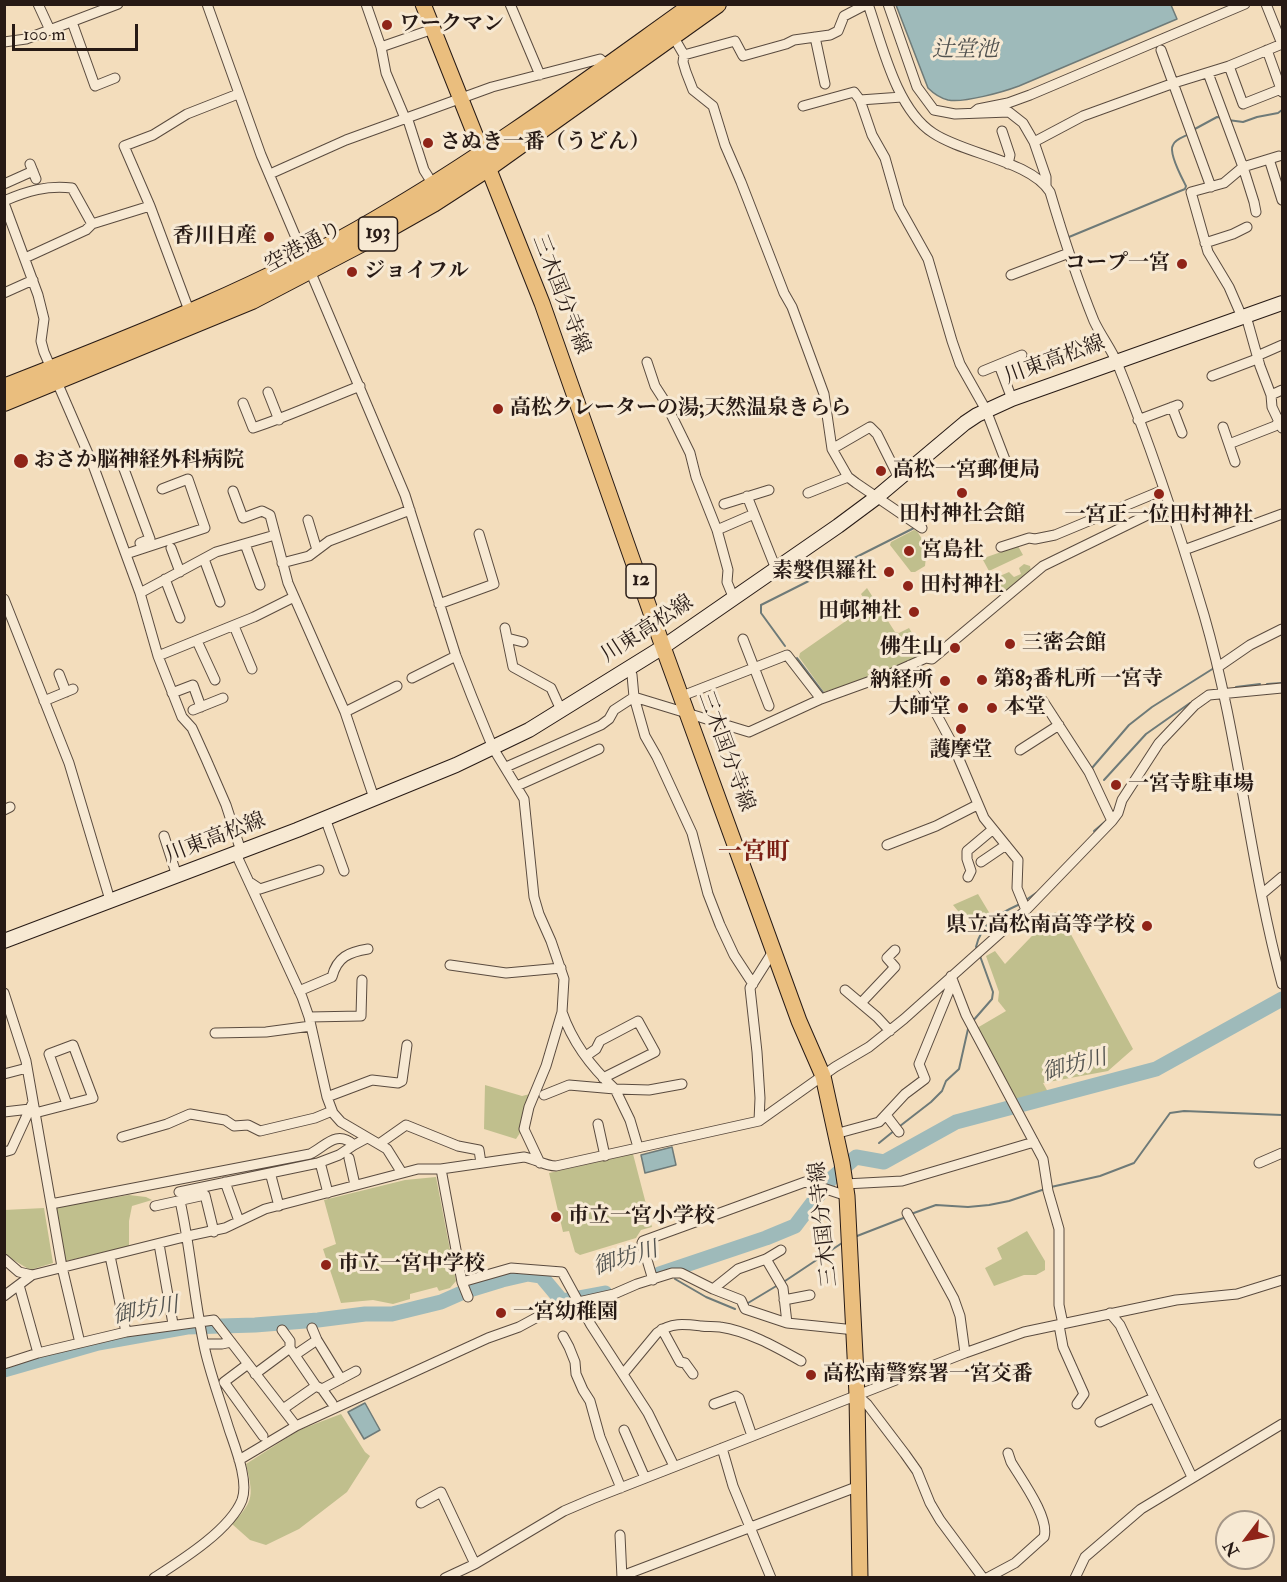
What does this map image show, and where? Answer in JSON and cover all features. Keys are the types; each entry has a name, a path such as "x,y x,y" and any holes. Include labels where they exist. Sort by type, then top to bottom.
{"highway":[{"name":"空港通り","path":"4,402 54,375 190,313 308,264 424,208 608,66 695,4"},
{"name":"空港通り","path":"4,388 54,375 243,304 434,186 484,162 674,36 717,4"}],"main road":[{"name":"三木国分寺線","path":"423,4 546,314 663,647 799,1021 823,1076 845,1180 855,1330 860,1578"},
{"name":"川東高松線","path":"4,940 325,818 493,748 529,730 629,669 734,599 877,497 965,423 986,410 1116,361 1282,303"}],"street":[{"path":"38,4 50,30"},
{"path":"4,42 26,39 72,22 96,8 118,4"},
{"path":"207,4 238,94 270,174 411,510 456,656 493,748 507,767 524,799 534,897 564,979 562,1012 546,1066 529,1107 524,1129 540,1163"},
{"path":"366,4 381,47 386,73 406,117 424,170 434,186"},
{"path":"510,4 540,75"},
{"path":"684,55 735,41 743,56 794,40 830,35 838,31 844,16 868,4 902,97 910,110 932,133 1026,171 1046,186 1050,192 1069,253 1096,324 1116,361 1184,550 1218,667 1282,984"},
{"path":"888,4 917,87 933,110 954,114 1009,112 1023,123 1034,142 1046,177 1046,186"},
{"path":"973,113 978,108 1008,103 1030,95 1245,4"},
{"path":"1034,142 1083,116 1229,66 1282,44 1266,4"},
{"path":"72,22 95,86 115,78"},
{"path":"381,47 432,29"},
{"path":"674,36 684,55 683,62 693,90 712,106 724,145 792,307 824,394 832,449 848,477 922,528"},
{"path":"815,37 825,84"},
{"path":"1161,50 1211,187"},
{"path":"1229,66 1244,104 1282,91 1267,50"},
{"path":"270,174 346,140 492,87 600,59 608,66"},
{"path":"1208,73 1243,167 1256,212"},
{"path":"803,106 854,92 860,100 872,135 888,166 899,207 928,259 936,283 942,315 960,364 986,410 1009,470"},
{"path":"190,313 150,206 124,146 153,135 187,114 238,94"},
{"path":"860,100 902,97"},
{"path":"1002,131 1010,155 1008,165"},
{"path":"1229,444 1281,423 1272,407 1271,395 1244,316 1208,252 1191,192 1224,183 1243,167 1279,156"},
{"path":"1269,159 1282,195"},
{"path":"4,184 33,171"},
{"path":"92,224 72,188 54,186 31,190 4,202 33,280 44,319 41,341 93,465 140,593 158,656 172,693 182,717 192,728 206,759 226,806 248,881 299,991 310,1021 332,1111 341,1122 387,1149 402,1173"},
{"path":"24,258 86,230 92,224 150,206"},
{"path":"1205,243 1247,227"},
{"path":"1011,275 1069,253"},
{"path":"4,293 33,280"},
{"path":"1212,376 1282,345"},
{"path":"983,371 1022,355"},
{"path":"647,362 655,386 690,453 696,477 717,530 728,570 727,582 734,599"},
{"path":"999,365 1012,399"},
{"path":"243,403 253,428 279,420 360,386"},
{"path":"1271,395 1282,390"},
{"path":"268,392 279,420"},
{"path":"1138,420 1175,406 1182,433"},
{"path":"832,449 870,427 877,434 899,478"},
{"path":"1223,427 1235,462"},
{"path":"93,465 115,457 122,461 150,539 125,551"},
{"path":"808,493 848,477"},
{"path":"125,551 205,528 188,479 162,489"},
{"path":"724,504 769,490"},
{"path":"1001,547 1029,538 1055,535 1163,490"},
{"path":"233,491 243,518 262,511 270,515 282,563 294,597 345,712 374,798"},
{"path":"747,496 776,569"},
{"path":"634,697 750,732 822,699 926,658 932,659 1043,566 1168,505"},
{"path":"282,563 309,556 329,540 411,510"},
{"path":"717,530 754,514"},
{"path":"1184,550 1282,514"},
{"path":"308,520 317,550"},
{"path":"439,604 494,584 479,534"},
{"path":"140,593 216,552 275,535"},
{"path":"245,544 260,585"},
{"path":"171,548 180,572"},
{"path":"204,559 220,602"},
{"path":"165,579 180,618"},
{"path":"158,656 234,626 294,597"},
{"path":"4,599 69,763 110,900"},
{"path":"234,626 252,669"},
{"path":"505,628 513,667 551,688 561,710"},
{"path":"1218,667 1251,645 1282,629"},
{"path":"507,638 523,642"},
{"path":"743,639 769,706"},
{"path":"197,641 215,680"},
{"path":"682,696 787,655 822,699"},
{"path":"412,678 456,656"},
{"path":"910,665 953,745 977,805 992,830 1018,860 1017,888 1026,910"},
{"path":"536,680 538,669"},
{"path":"629,669 645,736 692,833 708,894 720,925 734,955 753,984"},
{"path":"44,701 70,690 59,674"},
{"path":"172,693 192,685 197,708 223,698"},
{"path":"345,712 397,686"},
{"path":"4,1296 32,1275 188,1236 214,1232 279,1206 418,1169 441,1169 524,1157 556,1166 759,1121 890,1031 1026,910 1118,813 1122,800 1159,743 1200,700 1209,695 1282,688"},
{"path":"507,767 602,724 609,720 614,710 634,697"},
{"path":"1044,701 1089,772 1112,820"},
{"path":"1020,750 1059,725"},
{"path":"517,786 599,749"},
{"path":"887,845 936,826 977,805"},
{"path":"325,818 344,871"},
{"path":"968,877 971,871 967,851 992,830"},
{"path":"164,836 177,876"},
{"path":"981,862 1006,845"},
{"path":"248,881 260,889 319,870"},
{"path":"1263,893 1282,877"},
{"path":"299,991 332,977 334,968 343,957 352,952 368,949"},
{"path":"759,1121 757,1052 750,988 774,950"},
{"path":"861,1004 895,967 886,958 895,950"},
{"path":"450,965 506,973 561,968"},
{"path":"952,978 966,1015 1043,1159 1048,1189 1059,1229 1059,1305 1063,1347 1083,1395 1077,1404"},
{"path":"835,1134 879,1122 905,1094 925,1079 919,1064 952,978"},
{"path":"215,1033 266,1032 310,1021 361,1016 362,980"},
{"path":"845,990 890,1031"},
{"path":"4,993 27,1068 62,1267 80,1343"},
{"path":"562,1012 586,1056 615,1089 630,1120 638,1147"},
{"path":"586,1056 596,1049 600,1041 638,1021 655,1052 603,1078"},
{"path":"4,1112 67,1104 93,1098 73,1044 49,1054 67,1104"},
{"path":"327,1097 372,1080 398,1083 402,1081 407,1045"},
{"path":"4,1074 27,1068"},
{"path":"544,1095 568,1085 649,1090 682,1084"},
{"path":"4,1152 11,1150 33,1108"},
{"path":"122,1137 167,1124 190,1114 225,1120 234,1126 248,1125 260,1131 315,1118 332,1111"},
{"path":"886,1115 899,1132"},
{"path":"598,1124 605,1156"},
{"path":"379,1144 406,1125 458,1146 479,1150 481,1163"},
{"path":"155,1206 225,1182 318,1163 339,1155 367,1138"},
{"path":"51,1204 310,1154 319,1150 325,1143 340,1139 348,1140 354,1145"},
{"path":"652,1277 642,1243 644,1241 805,1182 825,1190 845,1180 902,1181 1034,1142"},
{"path":"1259,1163 1282,1153"},
{"path":"349,1158 356,1185"},
{"path":"321,1166 328,1192"},
{"path":"441,1169 463,1284 468,1298"},
{"path":"271,1176 279,1206"},
{"path":"225,1182 239,1221"},
{"path":"179,1196 205,1195 214,1232"},
{"path":"154,1578 189,1555 236,1511 243,1497 244,1481 239,1460 204,1344 188,1236 179,1196"},
{"path":"907,1213 954,1299 960,1316 965,1353"},
{"path":"159,1244 173,1324"},
{"path":"713,1289 738,1269 766,1259 781,1250"},
{"path":"110,1256 126,1332"},
{"path":"4,1259 19,1272 32,1275"},
{"path":"766,1259 779,1279 787,1323"},
{"path":"463,1284 511,1268 562,1272 648,1413 674,1466"},
{"path":"239,1460 294,1424 488,1338 519,1327 556,1307 577,1298 614,1294 652,1277 681,1273 741,1300 745,1309 787,1323 855,1330"},
{"path":"445,1578 475,1564 564,1511 965,1353 1024,1332 1176,1300 1237,1294 1282,1280"},
{"path":"19,1285 38,1353"},
{"path":"784,1300 810,1295"},
{"path":"1110,1313 1120,1326 1192,1477"},
{"path":"4,1365 38,1353 126,1332 173,1324 201,1325 214,1320 294,1424"},
{"path":"623,1374 662,1329 679,1324 719,1327 737,1331 801,1360"},
{"path":"312,1328 341,1379"},
{"path":"662,1329 680,1362 686,1363 693,1374"},
{"path":"282,1330 290,1341 292,1351 332,1402"},
{"path":"563,1336 572,1355 576,1374 590,1401 600,1437 621,1488"},
{"path":"255,1374 292,1351 317,1340"},
{"path":"204,1344 231,1342"},
{"path":"248,1364 224,1382 262,1436"},
{"path":"283,1409 319,1387 356,1371"},
{"path":"857,1395 867,1404 917,1471 930,1503 940,1520 985,1578 1015,1563 1044,1537 1046,1531 1041,1515 1008,1453"},
{"path":"714,1404 736,1396 739,1398 752,1436"},
{"path":"1100,1422 1153,1398"},
{"path":"1074,1578 1085,1557 1102,1540 1141,1509 1282,1424"},
{"path":"624,1430 645,1478"},
{"path":"722,1448 733,1486 771,1578"},
{"path":"620,1535 622,1577 859,1486"},
{"path":"421,1503 441,1492 475,1564"}],"shaded area":[{"path":"914,530 927,547 925,566 911,572 890,545 891,542"},
{"path":"1018,546 1023,555 989,571 984,558"},
{"path":"1024,564 1030,566 1031,571 1002,594 998,593 992,582 993,579 1009,572 1014,577 1021,574 1019,568"},
{"path":"867,588 895,632 899,633 909,628 917,641 921,642 936,637 940,644 901,664 824,692 799,657 800,653 866,607 867,604 861,594"},
{"path":"978,894 990,914 976,927 953,905"},
{"path":"1055,912 1061,916 1133,1049 1108,1071 1043,1083 1048,1092 1016,1100 977,1028 1006,1011 998,1001 999,992 986,956 995,951 1005,964"},
{"path":"485,1085 522,1096 534,1093 516,1139 484,1129"},
{"path":"633,1154 652,1227 641,1230 636,1238 580,1255 575,1252 569,1231 563,1232 549,1173"},
{"path":"436,1177 456,1281 450,1288 439,1291 437,1287 410,1294 410,1299 393,1304 373,1300 341,1303 323,1249 336,1244 324,1200 405,1180"},
{"path":"129,1195 152,1200 132,1206 129,1221 129,1246 66,1261 56,1207"},
{"path":"44,1208 53,1263 30,1270 4,1252 4,1210"},
{"path":"1027,1231 1045,1261 1045,1270 1036,1275 1024,1275 994,1286 985,1268 1002,1259 997,1248"},
{"path":"341,1414 365,1452 370,1456 347,1492 299,1529 266,1545 250,1540 232,1524 245,1509 250,1497 251,1490 246,1464 299,1430"}],"water":[{"name":"辻堂池","path":"896,5 1171,5 1177,19 1019,86 955,101 942,98 928,88"},
{"path":"672,1147 676,1165 645,1173 641,1155"},
{"path":"365,1403 380,1430 364,1439 348,1412"}],"waterway":[{"path":"1228,120 1243,122 1282,110"},
{"path":"1193,130 1217,117 1223,118"},
{"path":"1069,237 1185,189 1186,186 1176,166 1172,149 1176,141 1189,134"},
{"path":"785,646 761,613 761,605 914,528"},
{"path":"797,658 825,695"},
{"path":"1093,771 1092,768 1129,725 1152,707 1214,668"},
{"path":"1267,684 1282,683"},
{"path":"1236,687 1260,684"},
{"path":"1104,780 1146,734 1190,703"},
{"path":"1094,831 1107,820"},
{"path":"1026,900 1036,893"},
{"path":"976,947 986,926 1004,912 1018,905"},
{"path":"972,1022 992,999 993,992 980,956"},
{"name":"御坊川","path":"659,1274 795,1226 830,1180 856,1157 884,1162 956,1122 1156,1069 1282,999"},
{"path":"900,1126 931,1102 942,1091 946,1081 959,1069 968,1029"},
{"path":"1051,1187 1100,1176 1134,1163 1170,1113 1184,1111 1282,1115"},
{"path":"879,1143 895,1130"},
{"path":"911,1214 936,1205 968,1207 989,1205 1045,1189"},
{"path":"857,1236 906,1217"},
{"path":"785,1281 842,1243"},
{"name":"御坊川","path":"4,1370 98,1343 187,1327 255,1325 365,1314 392,1314 441,1302 466,1291 528,1274 541,1276 562,1301 605,1293"},
{"path":"675,1279 706,1297 735,1309"},
{"path":"748,1303 778,1285"}],"place":[{"name":"ワークマン","path":"387,25"},
{"name":"さぬき一番（うどん）","path":"428,143"},
{"name":"香川日産","path":"269,237"},
{"name":"コープ一宮","path":"1182,264"},
{"name":"ジョイフル","path":"352,272"},
{"name":"高松クレーターの湯;天然温泉きらら","path":"498,409"},
{"name":"おさか脳神経外科病院","path":"21,461"},
{"name":"高松一宮郵便局","path":"881,471"},
{"name":"田村神社会館","path":"962,493"},
{"name":"一宮正一位田村神社","path":"1159,494"},
{"name":"宮島社","path":"909,551"},
{"name":"素媻倶羅社","path":"889,572"},
{"name":"田村神社","path":"908,586"},
{"name":"田邨神社","path":"914,612"},
{"name":"三密会館","path":"1010,644"},
{"name":"佛生山","path":"955,648"},
{"name":"第83番札所 一宮寺","path":"982,680"},
{"name":"納経所","path":"945,681"},
{"name":"大師堂","path":"963,708"},
{"name":"本堂","path":"992,708"},
{"name":"護摩堂","path":"961,729"},
{"name":"一宮寺駐車場","path":"1116,785"},
{"name":"県立高松南高等学校","path":"1147,926"},
{"name":"市立一宮小学校","path":"556,1217"},
{"name":"市立一宮中学校","path":"326,1265"},
{"name":"一宮幼稚園","path":"501,1313"},
{"name":"高松南警察署一宮交番","path":"811,1375"}],"district":[{"name":"一宮町","path":"754,854"}]}
